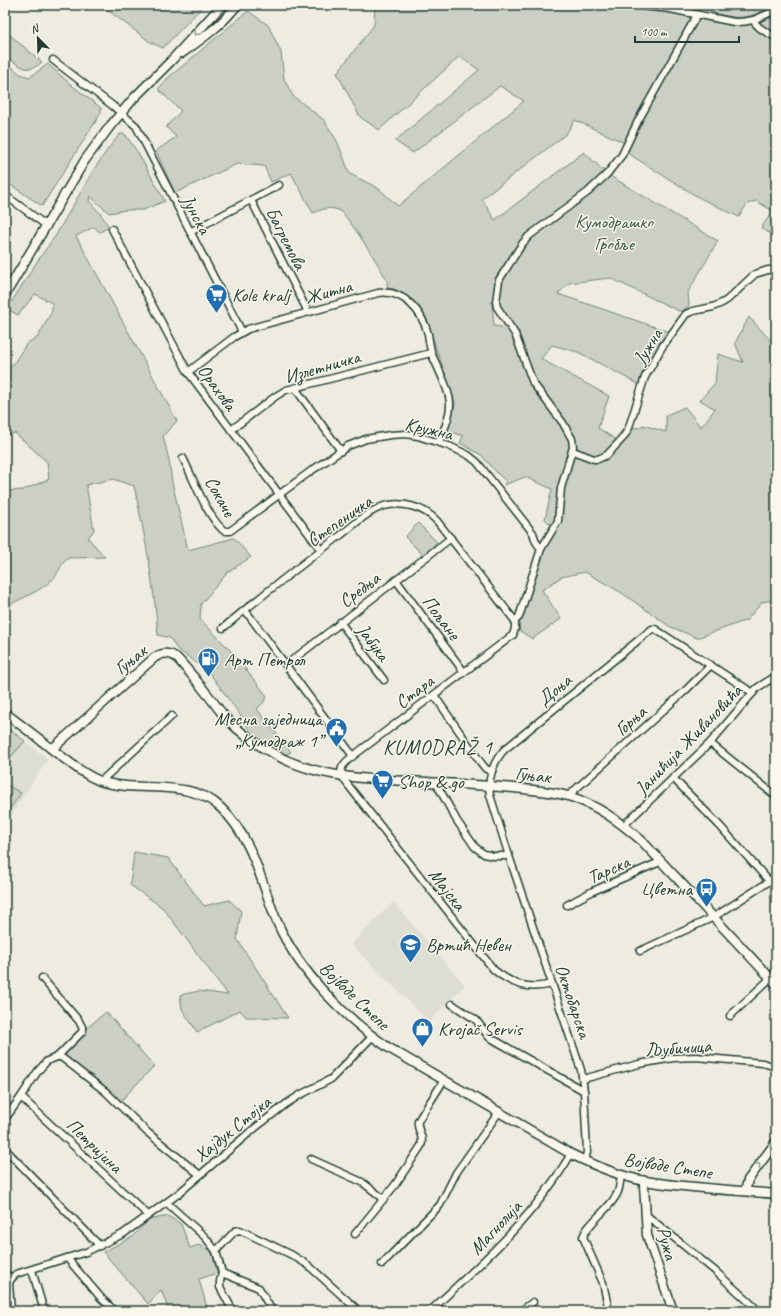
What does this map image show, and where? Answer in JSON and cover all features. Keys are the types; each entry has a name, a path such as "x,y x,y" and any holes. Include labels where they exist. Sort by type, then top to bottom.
{"street":[{"path":"5,296 85,160 134,98 170,62 222,5"},
{"path":"633,5 670,9 745,23 754,21 776,10"},
{"path":"170,62 201,40 237,7"},
{"path":"515,620 519,617 541,549 558,521 561,488 573,451 573,444 570,434 563,423 533,384 515,334 496,302 499,280 522,244 530,236 588,192 607,174 622,155 638,121 698,15"},
{"path":"754,21 761,29 776,37"},
{"name":"Јунска","path":"53,60 121,113 138,130 242,332"},
{"path":"190,232 279,185"},
{"path":"5,195 47,226"},
{"name":"Багремова","path":"251,200 308,312"},
{"name":"Орахова","path":"112,229 188,372 321,550"},
{"name":"Јужна","path":"573,451 594,459 598,459 607,455 622,439 628,430 645,377 662,347 686,314 690,311 713,307 722,303 755,274 768,270 776,270"},
{"name":"Житна","path":"188,372 248,329 378,293 390,292 407,301 418,312 426,329 431,353 450,400 448,419 439,442"},
{"name":"Излетничка","path":"231,430 286,390 431,353"},
{"path":"295,388 341,451"},
{"name":"Кружна","path":"280,495 341,451 357,442 366,439 397,435 412,435 439,442 460,451 477,462 533,533 536,542 541,549"},
{"name":"Сокаче","path":"183,458 209,513 224,531 230,530 280,495"},
{"name":"Степеничка","path":"223,628 367,515 378,508 391,505 406,505 427,512 437,521 515,620"},
{"name":"Средња","path":"286,665 451,538"},
{"name":"Пољане","path":"396,580 464,672"},
{"path":"245,610 353,756"},
{"name":"Стара","path":"341,776 342,766 353,756 512,636 515,631 515,620"},
{"name":"Јабука","path":"340,622 384,680"},
{"name":"Доња","path":"490,786 492,771 496,760 504,750 650,631 655,629 711,665"},
{"name":"Гуњак","path":"52,749 154,658 164,653 172,654 178,659 224,716 247,737 275,755 295,764 313,770 341,776 540,790 568,796 586,802 603,811 624,825 642,841 774,978"},
{"path":"711,665 753,693"},
{"name":"Горња","path":"568,796 686,690 711,665"},
{"name":"Јанићија Живановића","path":"624,825 710,743 761,685 776,676"},
{"name":"Гуњак","path":"434,695 484,767 492,771"},
{"name":"Војводе Степе","path":"5,712 85,774 100,781 133,786 193,791 208,797 222,808 247,842 278,923 296,956 328,995 372,1037 389,1048 571,1154 621,1175 646,1181 776,1194"},
{"path":"100,781 172,716"},
{"path":"710,743 776,796"},
{"name":"Мајска","path":"341,776 494,970 504,978 517,984 540,987 552,984"},
{"path":"673,778 769,881"},
{"path":"436,783 457,821 475,847 484,854 493,856 509,856"},
{"name":"Октобарска","path":"490,786 490,795 509,856 583,1079 587,1152 585,1161"},
{"name":"Тарска","path":"567,905 593,891 662,861"},
{"path":"640,951 714,917 776,877"},
{"path":"5,1119 22,1097 42,1065 52,1058 57,1057 82,1032 83,1029 79,1021 42,978"},
{"path":"730,1016 774,978"},
{"path":"452,1004 476,1020 489,1037 584,1091"},
{"name":"Хајдук Стојка","path":"57,1057 61,1057 106,1092 147,1132 200,1175 286,1104 331,1079 372,1037"},
{"name":"Љубичица","path":"583,1079 639,1064 673,1058 696,1056 756,1063 776,1067"},
{"path":"355,1234 384,1199 412,1161 421,1146 423,1139 418,1126 418,1121 444,1080"},
{"name":"Петријина","path":"22,1097 148,1216"},
{"path":"382,1264 440,1205 456,1173 499,1112"},
{"path":"745,1191 748,1180 776,1142"},
{"path":"5,1149 100,1246"},
{"name":"Магнолија","path":"433,1310 489,1256 529,1213 571,1154"},
{"path":"311,1159 362,1182 384,1199"},
{"path":"11,1311 9,1283 16,1274 32,1270 100,1246 123,1234 167,1203 200,1175"},
{"path":"609,1311 603,1283 583,1237 615,1198 619,1190 621,1175"},
{"name":"Ружа","path":"646,1181 644,1185 645,1214 649,1242 673,1311"},
{"path":"167,1203 205,1237 216,1251 222,1273 220,1287 233,1311"},
{"path":"645,1214 715,1271 759,1311"},
{"path":"216,1251 233,1233 240,1230 304,1262 359,1311"},
{"path":"67,1258 102,1299 115,1311"},
{"path":"32,1270 44,1311"},
{"path":"5,1273 11,1279"},
{"path":"222,1273 259,1288 272,1311"},
{"path":"521,1311 533,1302"}],"shaded area":[{"path":"5,726 48,759 5,824"},
{"name":"Вртић Невен","path":"393,902 465,985 429,1022 351,944"}],"green space":[{"path":"101,5 204,5 163,48 150,42"},
{"name":"Кумодрашко Гробље","path":"375,5 661,5 670,9 734,22 776,18 776,237 761,228 773,211 756,201 747,204 739,217 698,197 624,151 627,144 575,120 566,134 482,199 495,220 584,152 607,174 718,241 688,292 689,306 681,312 610,278 569,283 558,294 670,332 638,384 578,352 552,345 541,359 609,396 598,428 615,439 625,427 639,428 643,425 666,432 666,415 685,407 701,427 715,409 700,400 715,383 718,354 743,362 735,343 749,317 776,346 776,602 762,602 747,620 697,638 669,626 622,593 585,572 561,577 542,590 561,619 532,639 520,631 518,625 537,559 554,528 545,519 552,489 525,477 504,485 506,481 481,455 460,443 463,436 449,431 446,437 443,436 454,411 455,402 428,325 416,303 395,289 387,288 387,280 378,264 357,232 340,211 337,209 326,209 313,213 291,173 271,182 264,166 237,164 175,193 156,151 176,137 166,127 181,111 158,89 168,78 248,11 268,25 281,52 284,79 293,96 324,120 337,141 350,174 378,188 398,206 524,101 500,86 413,153 395,141 479,70 460,56 379,130 360,117 337,73 374,25","holes":["497,286 497,307 520,333 508,328 494,326 492,302"]},
{"path":"696,5 776,5 750,16 736,17 709,11"},
{"path":"5,31 42,62 33,68 21,67 9,59 5,63"},
{"path":"48,64 69,83 101,108 101,113 42,206 5,181 5,75 12,67 20,74 30,77"},
{"path":"120,134 125,134 138,153 165,201 143,210 126,210 109,213 90,196 89,201 100,213 109,227 100,232 94,227 76,236 177,421 163,436 188,550 234,538 251,557 227,573 201,604 200,619 230,650 267,696 264,702 257,709 291,752 285,755 254,737 208,671 177,649 170,638 158,635 149,560 134,486 113,479 86,485 94,530 88,538 105,557 69,558 54,578 47,584 35,592 5,607 5,491 23,490 49,479 47,462 15,433 5,436 5,364 12,366 27,343 38,337 52,311 52,303 35,294 18,315 7,309 38,260 56,235 94,169"},
{"path":"418,523 437,542 424,556 405,537"},
{"path":"5,726 25,741 8,760 7,785 21,793 5,816"},
{"path":"134,852 168,858 204,906 229,900 241,911 237,939 288,1018 246,1017 240,1010 197,1032 182,1009 180,995 199,991 228,995 163,908 130,885"},
{"path":"106,1012 154,1066 118,1104 61,1057 82,1032"},
{"path":"168,1216 181,1224 190,1248 198,1245 211,1250 218,1273 199,1279 208,1311 169,1311 161,1290 148,1304 103,1252 132,1237 149,1220"}],"place":[{"name":"Kole kralj","path":"216,314"},
{"name":"Арт Петрол","path":"208,678"},
{"name":"Месна заједница „Кумодраж 1”","path":"337,748"},
{"name":"Shop & go","path":"383,800"},
{"name":"Цветна","path":"707,908"},
{"name":"Вртић Невен","path":"410,964"},
{"name":"Krojač Servis","path":"423,1048"}],"district":[{"name":"KUMODRAŽ 1","path":"438,747"}]}
